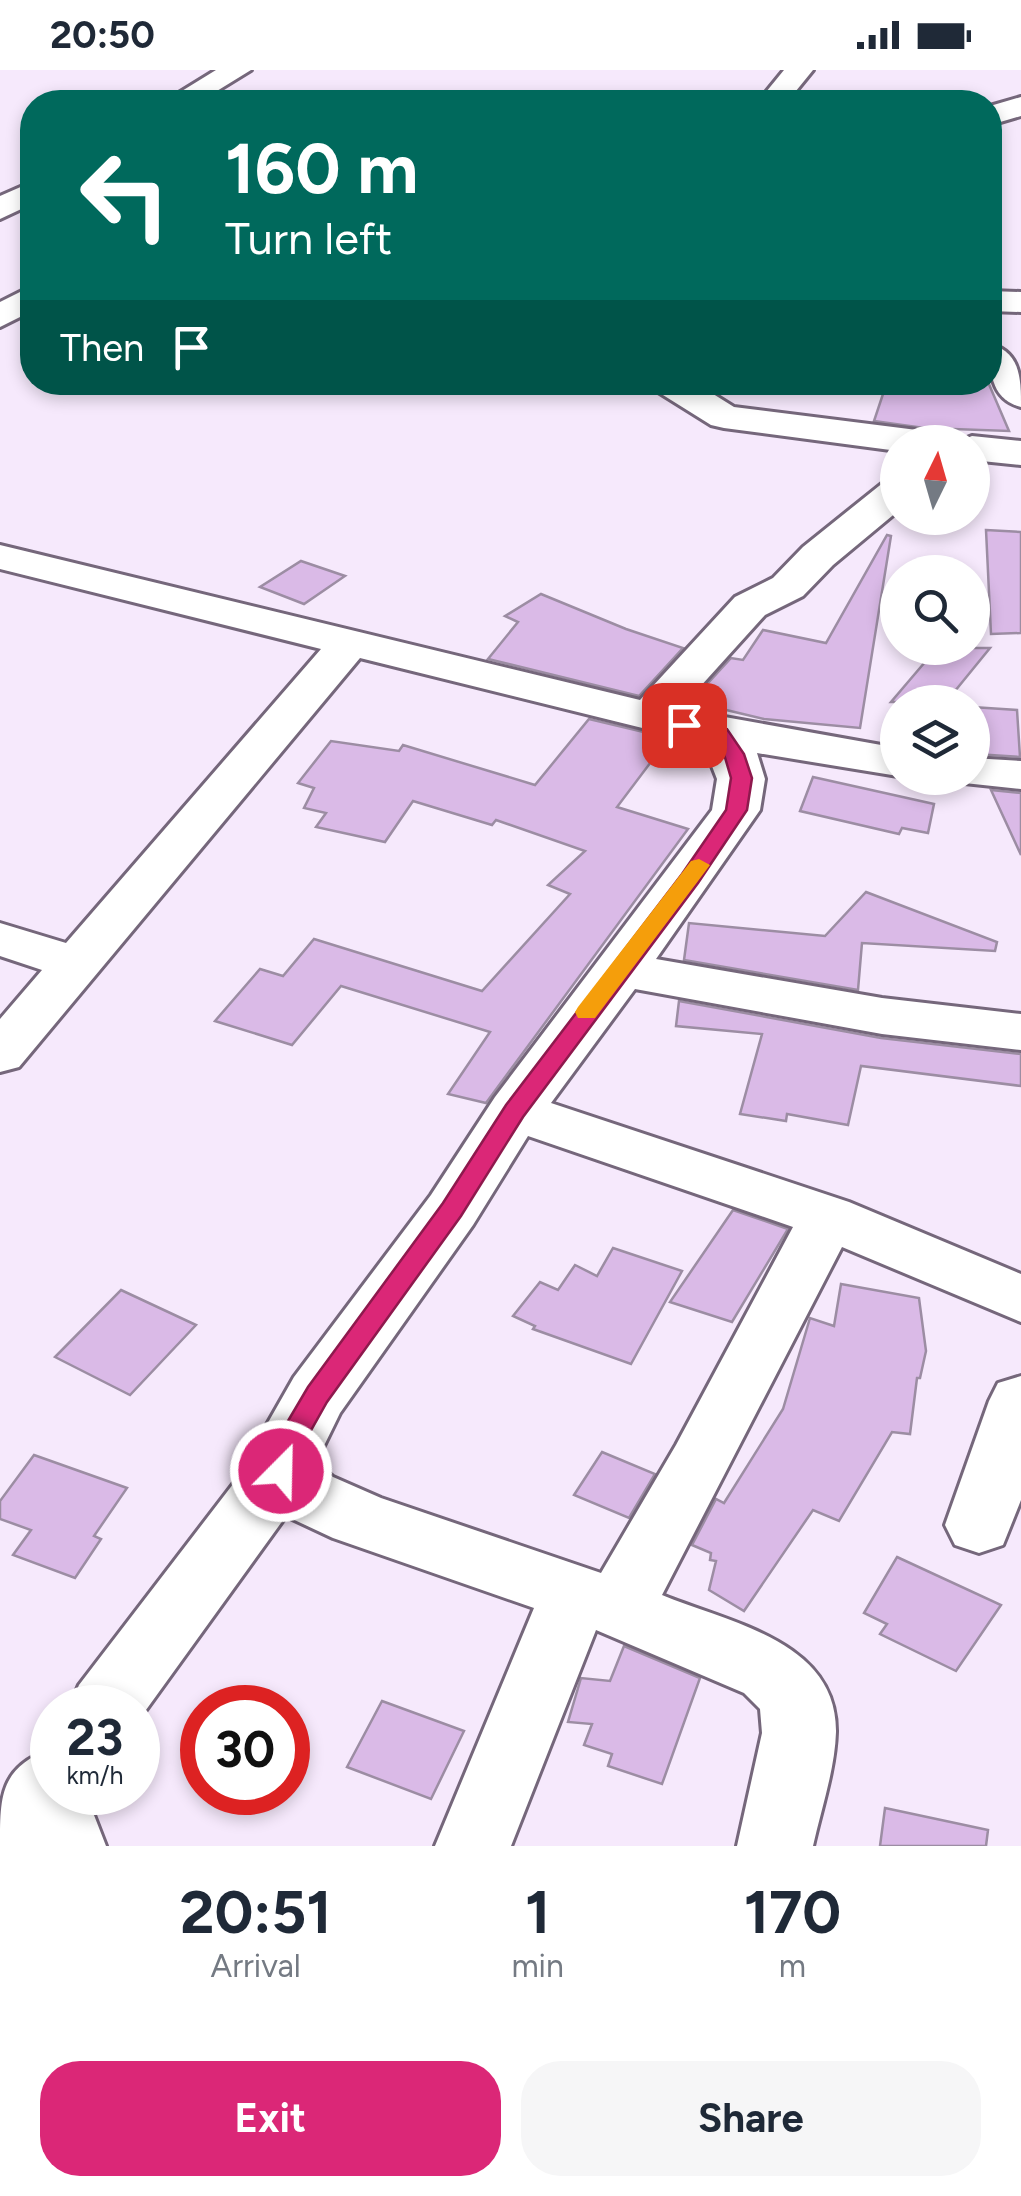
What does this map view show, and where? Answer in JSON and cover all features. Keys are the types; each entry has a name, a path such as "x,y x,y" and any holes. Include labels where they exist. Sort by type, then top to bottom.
{"street":[{"path":"201,90 237,70"},
{"path":"782,90 799,70"},
{"path":"1002,371 1021,396"},
{"path":"689,395 724,417 880,437"},
{"path":"990,450 1021,453"},
{"path":"649,717 750,606 788,587 818,556 880,505"},
{"path":"0,557 649,717 720,733 880,759"},
{"path":"0,1054 352,641"},
{"path":"122,1685 281,1471 286,1448 318,1395 452,1210 515,1111 690,878 736,810 741,778 734,754 720,733"},
{"path":"990,773 1021,775"},
{"path":"0,940 74,963"},
{"path":"618,970 882,1016 1021,1032"},
{"path":"515,1111 828,1217 1021,1299"},
{"path":"473,1846 596,1601 670,1525 720,1420 828,1217"},
{"path":"979,1526 1021,1401"},
{"path":"281,1471 309,1496 356,1518 596,1601 770,1671 796,1696 799,1733 776,1846"}],"building":[{"path":"883,395 994,395 1009,431 990,430 990,425 903,425 874,421"},
{"path":"990,530 1021,532 1021,633 991,634 986,535"},
{"path":"887,535 891,536 888,555 880,555 880,604 860,728 764,719 701,704 697,708 687,706 731,658 743,660 763,630 826,643"},
{"path":"301,561 345,576 304,604 260,587"},
{"path":"541,594 683,648 639,696 488,659 518,622 505,616"},
{"path":"923,665 976,665 960,685 905,685"},
{"path":"990,708 1017,710 1020,757 990,755"},
{"path":"589,719 669,738 617,807 688,829 486,1103 448,1094 490,1032 341,986 292,1045 215,1021 260,969 283,976 314,939 482,991 570,894 548,885 585,851 496,820 492,825 413,801 385,842 316,827 326,813 304,808 314,788 298,783 331,741 399,751 403,745 535,785"},
{"path":"813,777 934,804 928,833 902,828 899,834 800,811"},
{"path":"991,790 1021,793 1021,855"},
{"path":"866,892 997,942 995,951 862,943 858,990 684,960 689,923 825,936"},
{"path":"679,1001 881,1038 1021,1054 1021,1086 861,1066 848,1125 787,1114 786,1121 740,1114 762,1034 676,1026"},
{"path":"733,1210 788,1229 732,1322 670,1302"},
{"path":"613,1248 682,1271 631,1364 533,1329 535,1326 513,1316 540,1282 558,1290 575,1265 597,1276"},
{"path":"841,1284 919,1298 926,1351 917,1378 910,1434 892,1432 839,1521 813,1510 744,1611 709,1590 716,1561 710,1560 711,1553 692,1545 716,1499 724,1503 783,1409 810,1318 834,1326"},
{"path":"121,1290 196,1325 130,1395 55,1357"},
{"path":"602,1452 655,1474 629,1518 574,1495"},
{"path":"34,1455 127,1488 94,1536 101,1539 75,1578 13,1555 31,1530 0,1519 0,1501"},
{"path":"897,1557 1001,1605 956,1671 880,1634 887,1624 864,1613"},
{"path":"624,1646 700,1678 662,1784 608,1766 612,1754 584,1745 592,1724 568,1722 581,1678 610,1681"},
{"path":"382,1701 464,1731 431,1799 347,1767"},
{"path":"885,1808 988,1830 986,1846 880,1846"}],"slow traffic":[{"path":"587,1012 699,865"}],"route":[{"path":"281,1471 286,1448 318,1395 452,1210 515,1111 690,878 736,810 741,778 734,754 720,733 684,725"}]}
